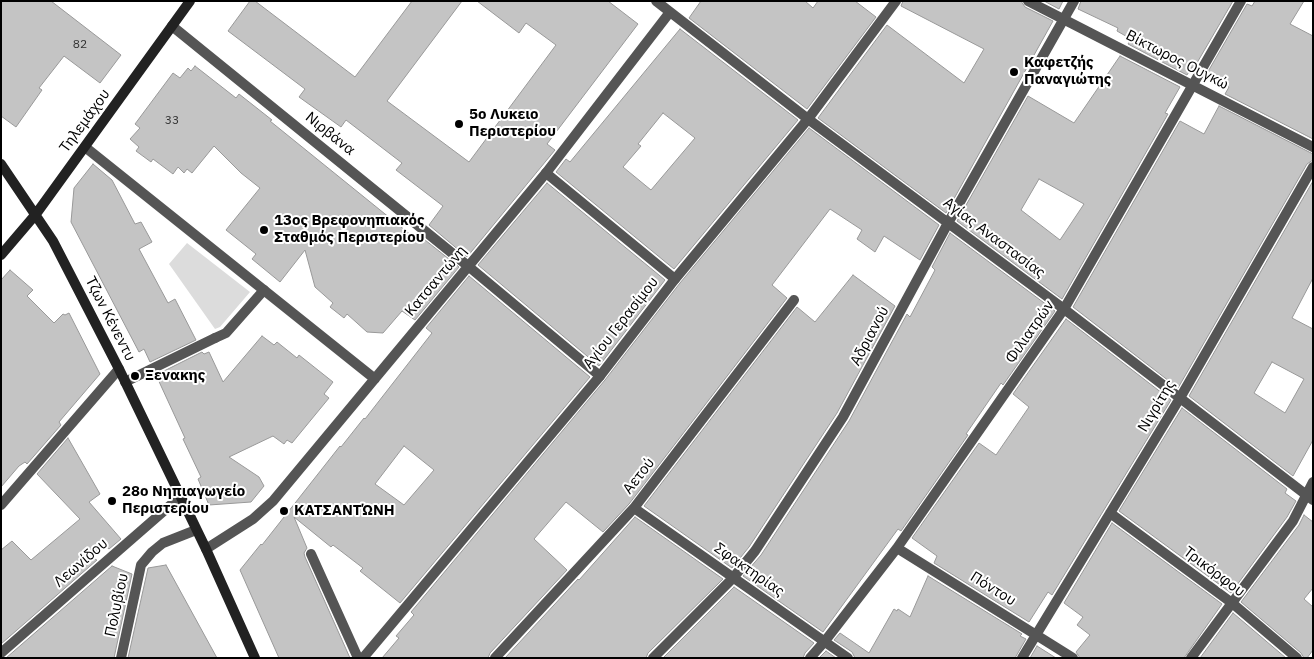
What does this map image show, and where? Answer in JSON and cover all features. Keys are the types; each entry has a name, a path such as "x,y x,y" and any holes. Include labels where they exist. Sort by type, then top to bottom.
{"street":[{"name":"Τηλεμάχου","path":"1,256 36,214 190,1"},
{"name":"Αγίας Αναστασίας","path":"656,1 808,119 1064,309 1309,497"},
{"name":"Αγίου Γερασίμου","path":"362,658 600,376 675,279 808,119 896,1"},
{"name":"Βίκτωρος Ουγκώ","path":"1028,1 1313,147"},
{"name":"Αδριανού","path":"653,658 733,578 755,551 843,417 948,222 1074,1"},
{"name":"Φιλιατρών","path":"810,658 897,548 1064,309 1241,1"},
{"name":"Κατσαντώνη","path":"206,549 253,519 273,501 546,173 670,12"},
{"name":"Νιρβάνα","path":"172,26 468,266 600,376"},
{"path":"85,147 375,378"},
{"name":"Τζων Κένεντυ","path":"1,164 53,241 119,369 206,549 253,656"},
{"name":"Νιγρίτης","path":"1022,658 1180,398 1313,167"},
{"path":"546,173 675,279"},
{"path":"125,382 226,333 264,290"},
{"name":"Αετού","path":"495,658 634,508 794,300"},
{"path":"1,505 119,369"},
{"path":"1190,658 1293,521 1309,497 1313,482"},
{"name":"Λεωνίδου","path":"1,653 180,496"},
{"name":"Σφακτηρίας","path":"634,508 848,658"},
{"name":"Τρικόρφου","path":"1110,513 1232,603 1297,658"},
{"name":"Πολυβίου","path":"122,658 141,565 163,543 196,530"},
{"name":"Πόντου","path":"897,548 1036,633 1073,658"},
{"path":"311,554 358,658"}],"shaded area":[{"path":"187,243 250,292 220,327 215,329 169,264"}],"building":[{"path":"1,1 51,1 121,55 100,83 64,56 39,88 42,90 16,127 1,116"},
{"name":"5ο Λυκειο Περιστερίου","path":"250,1 255,1 355,77 412,1 462,1 387,101 469,162 556,45 526,23 519,33 477,1 608,1 638,24 547,144 555,150 467,257 429,225 443,206 396,170 402,163 346,120 341,127 299,97 305,89 228,31"},
{"path":"701,1 805,1 813,8 818,1 855,1 876,17 807,109 689,18"},
{"path":"903,1 1021,1 1025,7 1053,21 946,213 818,118 887,25 964,83 984,49 901,6"},
{"path":"1044,1 1063,1 1059,9"},
{"path":"1081,1 1233,1 1194,68 1192,67 1187,75 1128,44 1131,39 1117,31 1118,28 1078,9"},
{"path":"1255,1 1304,1 1290,24 1313,36 1313,139 1225,94 1229,87 1206,75 1247,4 1252,6"},
{"path":"680,29 798,120 674,269 556,172 566,159 570,162","holes":["663,113 695,138 651,190 623,167 641,146 638,144"]},
{"path":"1120,56 1180,87 1165,113 1168,114 1062,299 957,221 1028,96 1074,123","holes":["1039,179 1084,204 1060,240 1021,210"]},
{"path":"195,66 236,98 239,94 411,235 412,233 419,238 420,236 459,267 415,320 402,311 383,333 367,332 347,314 344,318 330,307 333,303 315,287 305,250 280,282 252,259 256,254 226,230 260,188 241,173 214,146 192,173 187,169 184,173 178,167 173,174 153,159 151,162 136,151 139,147 130,139 140,128 135,124 173,73 180,78 188,68 191,71"},
{"path":"1219,106 1313,154 1313,160 1307,164 1178,388 1073,307 1180,121 1204,134"},
{"path":"809,128 939,225 920,260 884,236 875,252 857,239 862,230 830,209 772,285 787,298 629,504 603,532 566,502 534,539 567,570 490,653 488,658 382,658 399,638 396,636 414,615 411,612 605,380 680,283"},
{"path":"93,164 112,180 135,224 141,222 152,242 139,249 168,303 175,299 196,340 150,362 144,349 139,352 71,222 74,188"},
{"path":"1313,181 1313,278 1292,318 1313,329 1313,440 1293,476 1189,396","holes":["1272,362 1304,379 1285,413 1254,393"]},
{"path":"547,183 665,280 599,366 478,265"},
{"path":"950,233 1055,311 1003,385 1001,383 966,434 968,435 901,531 898,529 823,632 743,576 761,555 849,421 907,314 910,317 935,270 932,267"},
{"path":"10,270 33,290 27,296 54,323 63,314 69,313 100,374 59,422 61,425 27,464 25,462 19,466 1,487 1,280"},
{"path":"853,275 895,306 837,413 749,547 732,568 644,506 797,307 815,322"},
{"path":"469,276 590,377 400,603 360,571 363,568 333,545 331,547 294,517 307,548 304,553 305,557 350,658 279,658 240,570 340,446 365,419 432,333 426,328","holes":["404,446 434,470 404,505 375,484"]},
{"path":"1066,319 1171,400 1052,595 1048,592 1029,622 934,563 937,556 912,538 979,443 996,455 1029,407 1013,394"},
{"path":"262,336 274,345 277,342 297,358 299,355 333,382 324,394 329,398 292,443 287,440 284,444 273,436 229,457 259,477 264,486 251,502 209,505 198,479 201,477 156,375 202,352 204,354 209,352 223,382"},
{"path":"1182,408 1287,489 1285,493 1296,501 1287,517 1231,593 1119,511"},
{"path":"68,438 100,494 89,502 121,539 109,549 104,545 90,557 97,560 1,644 1,550 12,541 31,560 80,519 37,474"},
{"path":"1304,515 1313,522 1313,588 1304,599 1313,607 1313,650 1307,658 1304,658 1301,653 1241,602 1299,525"},
{"path":"635,517 723,579 648,653 646,658 505,658 579,580"},
{"path":"1112,523 1222,604 1184,658 1080,658 1076,652 1090,635 1077,625 1083,617 1064,603"},
{"path":"166,565 217,658 128,658 148,568"},
{"path":"112,566 132,574 114,658 6,658"},
{"path":"928,576 1022,634 1020,636 1026,639 1015,658 855,658 852,652 834,640 840,633 869,653 894,609 897,611 898,609 910,617"},
{"path":"734,587 814,643 803,658 663,658"},
{"path":"1233,613 1286,658 1200,658"},
{"path":"1037,646 1056,658 1030,658"},
{"path":"826,651 836,658 819,658"}],"place":[{"name":"Καφετζής Παναγιώτης","path":"1014,72"},
{"name":"5ο Λυκειο Περιστερίου","path":"459,124"},
{"name":"13ος Βρεφονηπιακός Σταθμός Περιστερίου","path":"264,230"},
{"name":"Ξενακης","path":"135,376"},
{"name":"28ο Νηπιαγωγείο Περιστερίου","path":"112,501"},
{"name":"ΚΑΤΣΑΝΤΏΝΗ","path":"284,511"}]}
